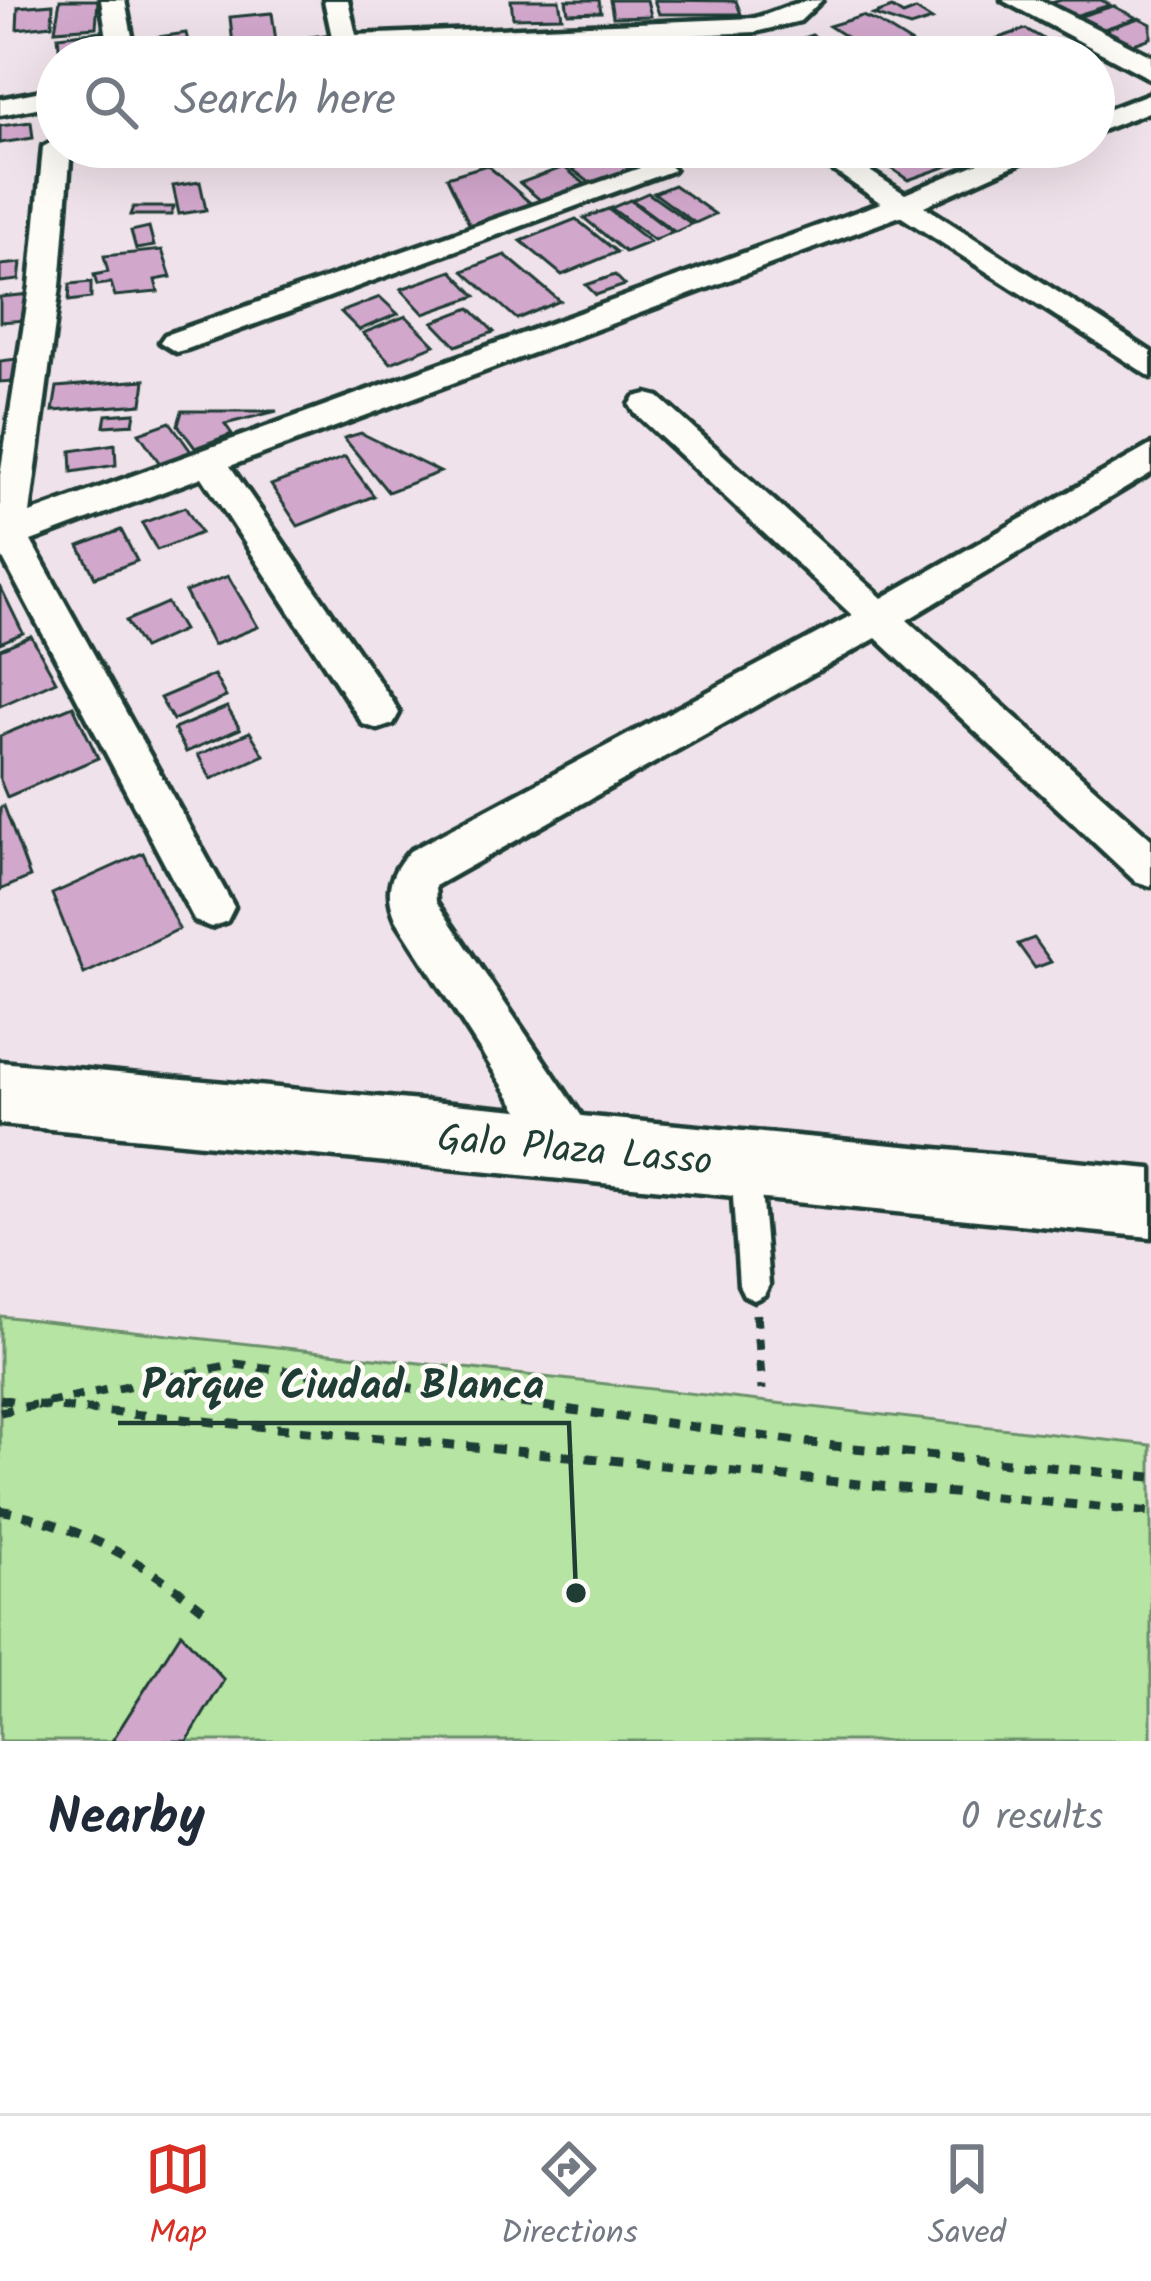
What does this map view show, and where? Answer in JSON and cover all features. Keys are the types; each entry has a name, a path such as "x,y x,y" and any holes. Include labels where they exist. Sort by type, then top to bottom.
{"street":[{"path":"113,0 119,36"},
{"path":"335,0 344,36"},
{"path":"405,36 490,26 643,28 777,22 810,0"},
{"path":"1017,0 1087,36"},
{"path":"490,26 499,36"},
{"path":"643,28 654,36"},
{"path":"1115,50 1151,69"},
{"path":"0,106 36,100"},
{"path":"1115,116 1151,101"},
{"path":"54,168 15,387 5,537 211,907"},
{"path":"176,342 657,168"},
{"path":"845,168 1151,367"},
{"path":"5,537 900,206 991,168"},
{"path":"647,405 1151,867"},
{"path":"573,1148 413,908 412,880 426,865 879,618 1151,457"},
{"path":"209,461 378,713"},
{"name":"Galo Plaza Lasso","path":"0,1093 1151,1203"}],"lane":[{"path":"745,1164 754,1285"}],"path":[{"path":"754,1285 762,1390"},
{"path":"0,1412 236,1364 834,1446 1151,1477"},
{"path":"0,1399 1151,1512"},
{"path":"0,1510 82,1532 129,1552 203,1609"}],"green space":[{"path":"0,1316 1151,1445 1151,1741 0,1741"}],"building":[{"path":"60,0 98,0 96,27 55,30"},
{"path":"511,0 559,0 562,17 513,18"},
{"path":"566,0 599,0 601,12 568,13"},
{"path":"610,0 647,0 651,16 613,17"},
{"path":"654,0 736,1 741,14 659,14"},
{"path":"1101,0 1110,5 1068,18 1045,5"},
{"path":"53,4 52,25 17,29 18,7"},
{"path":"1113,6 1137,18 1095,32 1071,19"},
{"path":"892,8 903,15 916,10 932,20 910,27 873,15"},
{"path":"272,13 275,36 232,36 230,17"},
{"path":"862,16 900,36 845,36 829,26"},
{"path":"1139,18 1151,24 1151,38 1123,48 1115,44 1115,36 1095,33"},
{"path":"1026,29 1038,36 1005,36"},
{"path":"101,31 102,36 58,36"},
{"path":"31,122 33,138 0,143 0,126"},
{"path":"490,168 535,207 472,230 447,177"},
{"path":"565,168 590,188 545,204 520,183"},
{"path":"637,168 638,169 594,186 572,169"},
{"path":"891,168 942,168 908,180"},
{"path":"200,182 206,210 179,214 173,186"},
{"path":"674,185 715,214 695,223 654,193"},
{"path":"648,193 692,224 675,232 632,200"},
{"path":"630,200 672,232 654,240 611,208"},
{"path":"133,207 174,207 171,215 130,215"},
{"path":"608,209 650,242 625,252 584,218"},
{"path":"576,219 617,252 562,275 521,241"},
{"path":"149,227 154,246 136,249 131,231"},
{"path":"162,250 171,277 155,280 158,292 115,296 111,283 97,285 94,275 108,272 104,256"},
{"path":"505,255 560,301 517,319 463,271"},
{"path":"21,263 19,280 0,282 0,265"},
{"path":"452,271 476,296 424,314 401,289"},
{"path":"615,275 625,285 596,295 586,285"},
{"path":"91,282 91,298 69,301 70,284"},
{"path":"31,294 26,320 0,322 0,297"},
{"path":"380,297 398,314 359,330 341,312"},
{"path":"470,308 494,332 456,346 433,322"},
{"path":"406,316 435,345 391,363 363,333"},
{"path":"17,359 14,381 0,382 0,361"},
{"path":"145,380 142,404 53,411 57,387"},
{"path":"182,411 277,411 225,424 232,434 195,448 178,425"},
{"path":"135,413 133,424 104,426 106,415"},
{"path":"170,422 192,453 161,465 139,433"},
{"path":"361,433 440,472 388,492 344,438"},
{"path":"115,444 116,465 72,472 71,451"},
{"path":"345,457 374,496 298,526 271,485"},
{"path":"185,507 201,533 157,550 142,523"},
{"path":"121,530 137,561 95,577 79,546"},
{"path":"228,576 258,627 213,645 185,592"},
{"path":"0,586 23,633 0,643"},
{"path":"167,603 183,630 143,648 126,621"},
{"path":"31,636 56,681 0,706 0,649"},
{"path":"214,675 226,697 173,720 160,698"},
{"path":"73,706 98,758 7,797 0,780 0,736"},
{"path":"227,707 240,729 186,752 174,729"},
{"path":"250,732 264,755 211,779 198,755"},
{"path":"4,806 30,877 0,890 0,808"},
{"path":"143,853 179,929 84,974 52,894"},
{"path":"1034,938 1051,962 1035,968 1018,944"},
{"path":"181,1633 224,1680 187,1741 112,1741"}],"place":[{"name":"Parque Ciudad Blanca","path":"576,1593"}]}
